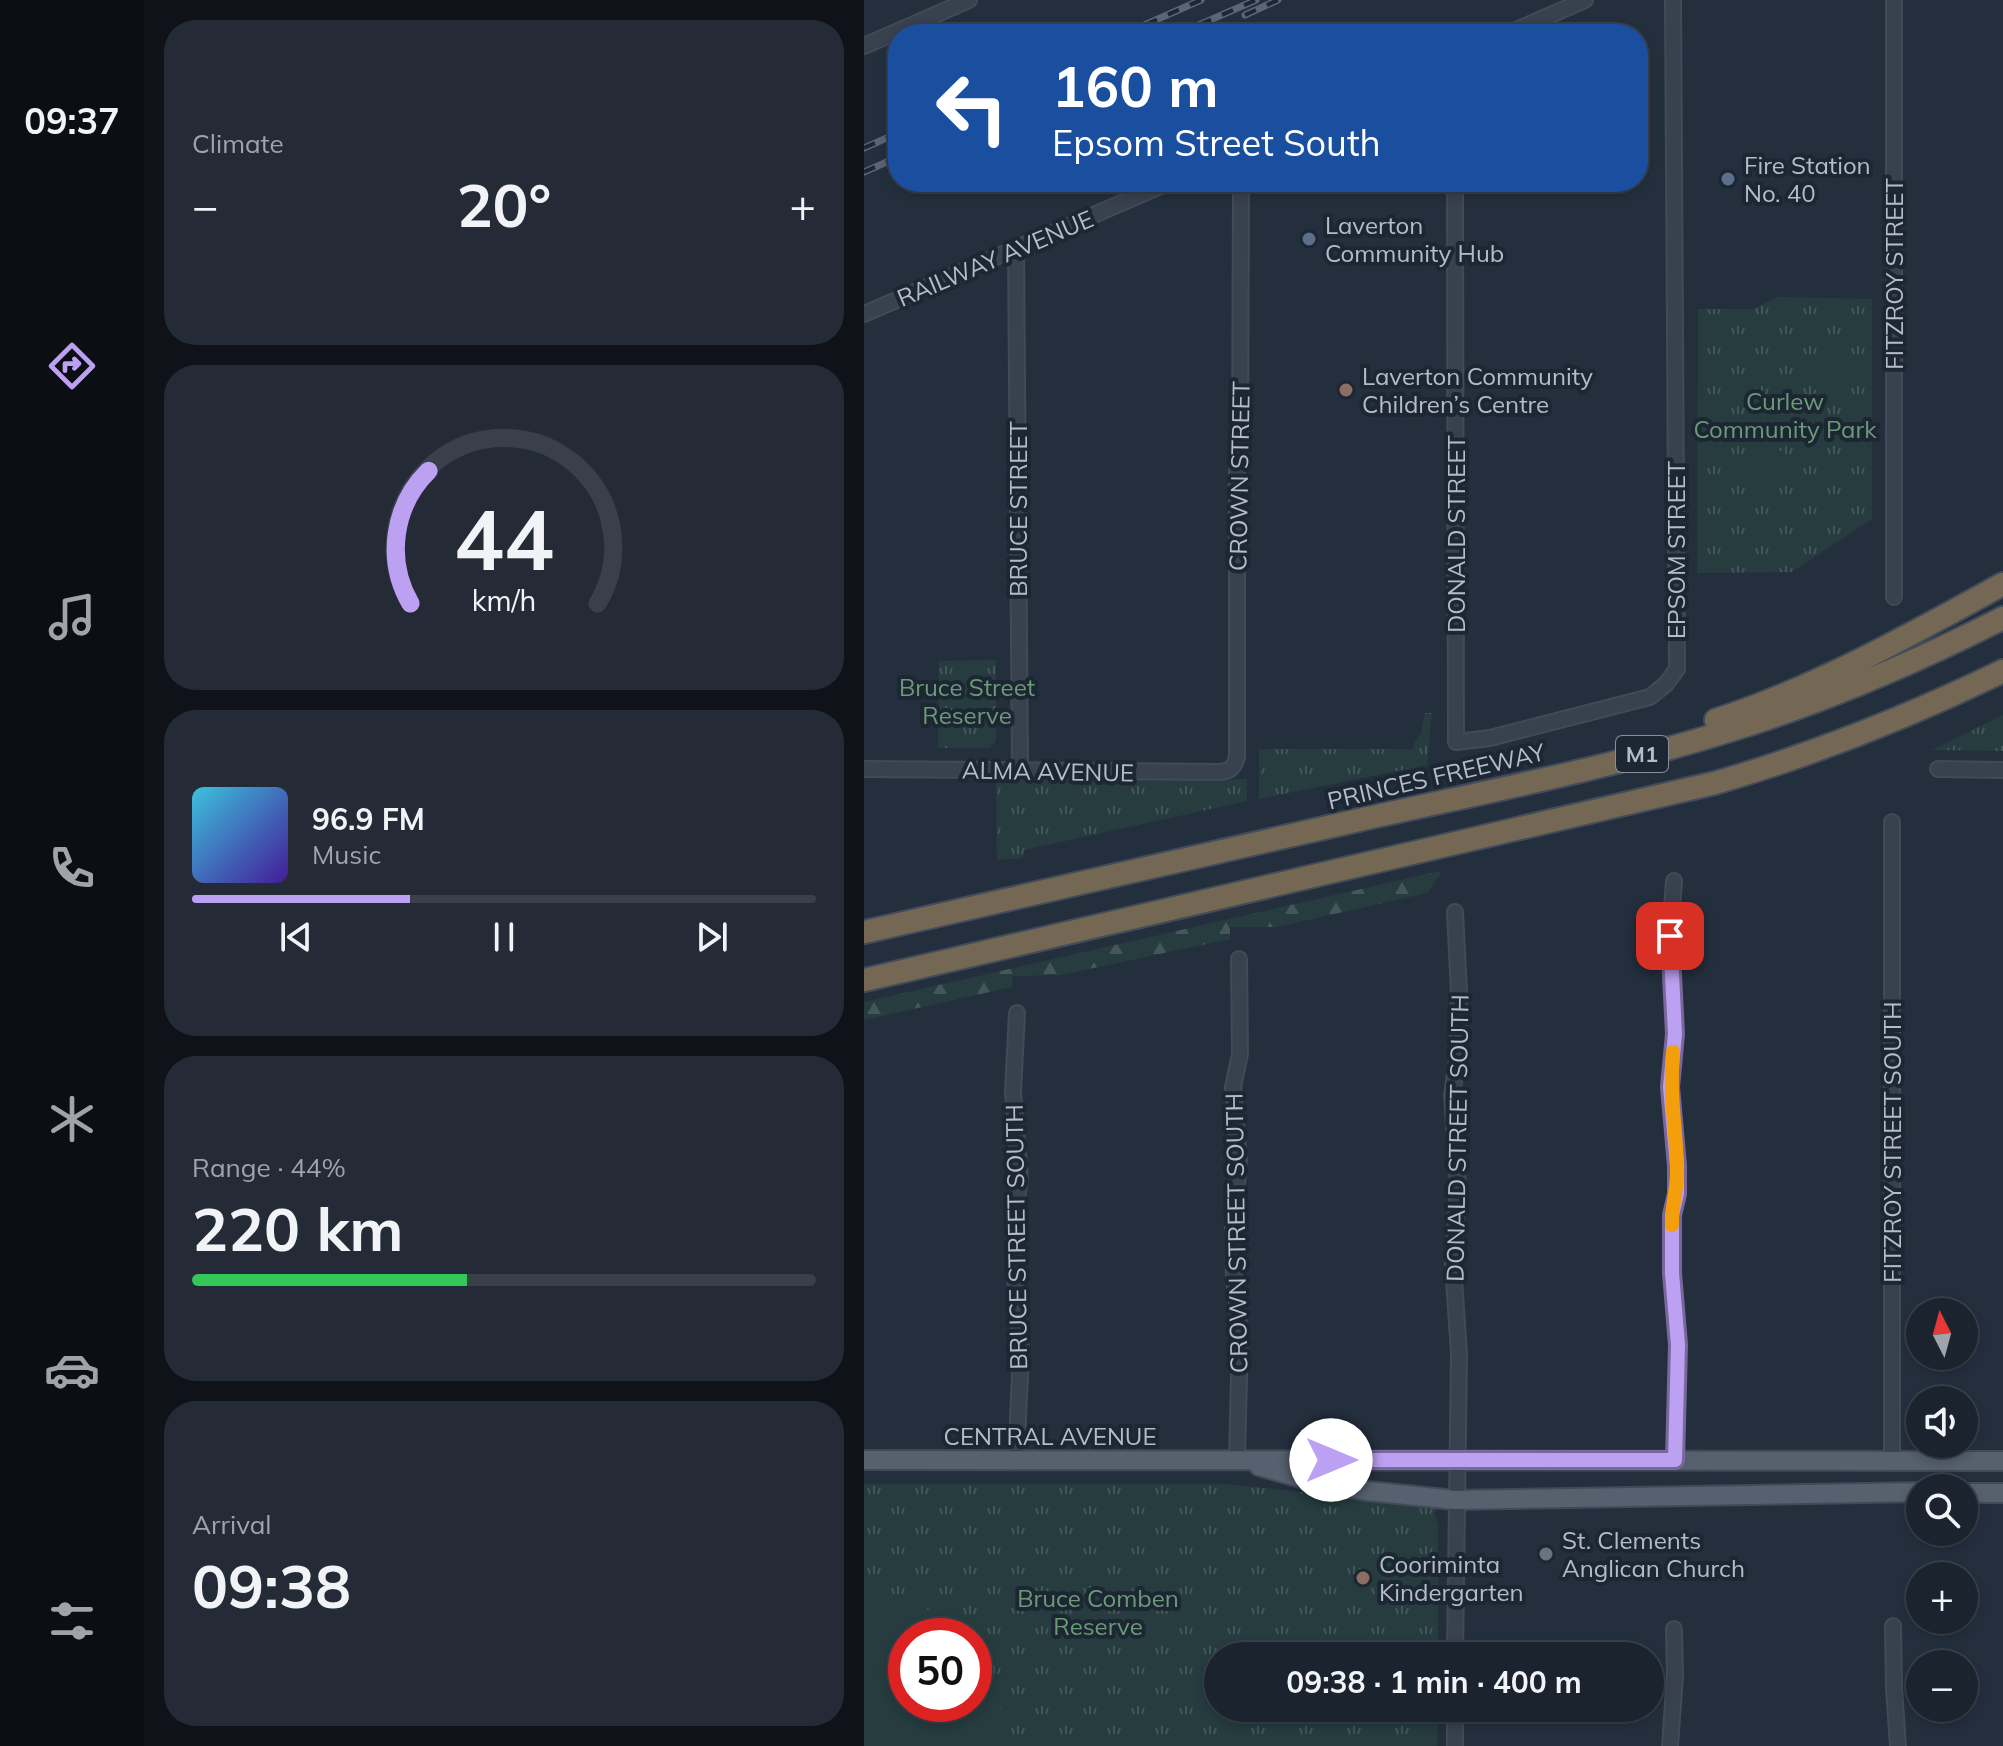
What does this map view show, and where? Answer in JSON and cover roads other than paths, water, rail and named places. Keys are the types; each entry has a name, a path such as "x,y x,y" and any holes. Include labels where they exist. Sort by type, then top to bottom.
{"highway":[{"path":"1525,783 1721,719 1803,688 1869,658 2003,584"},
{"name":"PRINCES FREEWAY","path":"864,932 1525,783 1703,738 1785,712 1881,675 2003,618"},
{"name":"M1","path":"865,980 1715,783 1860,735 2003,671"},
{"path":"864,921 1102,877"}],"main road":[{"name":"CENTRAL AVENUE","path":"864,1460 2003,1461"},
{"name":"CENTRAL AVENUE","path":"1237,1460 1325,1484 1455,1500 1906,1492"},
{"path":"1978,1493 2003,1493"}],"street":[{"path":"914,24 969,0"},
{"path":"1530,24 1585,0"},
{"name":"EPSOM STREET","path":"1456,742 1490,738 1650,697 1666,684 1677,669 1673,0"},
{"name":"FITZROY STREET","path":"1894,0 1894,597"},
{"path":"864,46 888,35"},
{"name":"RAILWAY AVENUE","path":"864,314 1147,192"},
{"name":"CROWN STREET","path":"1231,769 1237,757 1241,192"},
{"name":"DONALD STREET","path":"1455,192 1456,742"},
{"name":"BRUCE STREET","path":"1016,248 1020,770"},
{"name":"ALMA AVENUE","path":"864,769 1220,772 1231,769"},
{"path":"1938,769 2003,770"},
{"name":"FITZROY STREET SOUTH","path":"1892,822 1892,1461"},
{"path":"1674,881 1670,936 1675,1034 1670,1087 1677,1166 1677,1194 1672,1215 1672,1273 1678,1345 1675,1460"},
{"name":"DONALD STREET SOUTH","path":"1455,912 1459,993 1458,1052 1452,1096 1458,1173 1453,1249 1459,1353 1455,1642"},
{"name":"CROWN STREET SOUTH","path":"1237,1460 1240,1334 1234,1278 1233,1223 1239,1162 1233,1087 1240,1054 1239,959"},
{"name":"BRUCE STREET SOUTH","path":"1016,1461 1021,1353 1014,1249 1014,1216 1020,1179 1013,1092 1017,1013"},
{"path":"1893,1626 1898,1746"},
{"path":"1670,1746 1674,1629"},
{"path":"1455,1722 1455,1746"}],"railway":[{"path":"1147,24 1201,0"},
{"path":"1201,24 1256,0"},
{"path":"1245,15 1278,0"},
{"path":"864,148 888,137"},
{"path":"864,172 888,161"}],"place":[{"name":"Fire Station No. 40","path":"1728,179"},
{"name":"Laverton Community Hub","path":"1309,239"},
{"name":"Laverton Community Children’s Centre","path":"1346,390"},
{"name":"St. Clements Anglican Church","path":"1546,1554"},
{"name":"Cooriminta Kindergarten","path":"1363,1578"}],"park label":[{"name":"Curlew Community Park","path":"1785,415"},
{"name":"Bruce Street Reserve","path":"967,701"},
{"name":"Bruce Comben Reserve","path":"1098,1612"}]}
